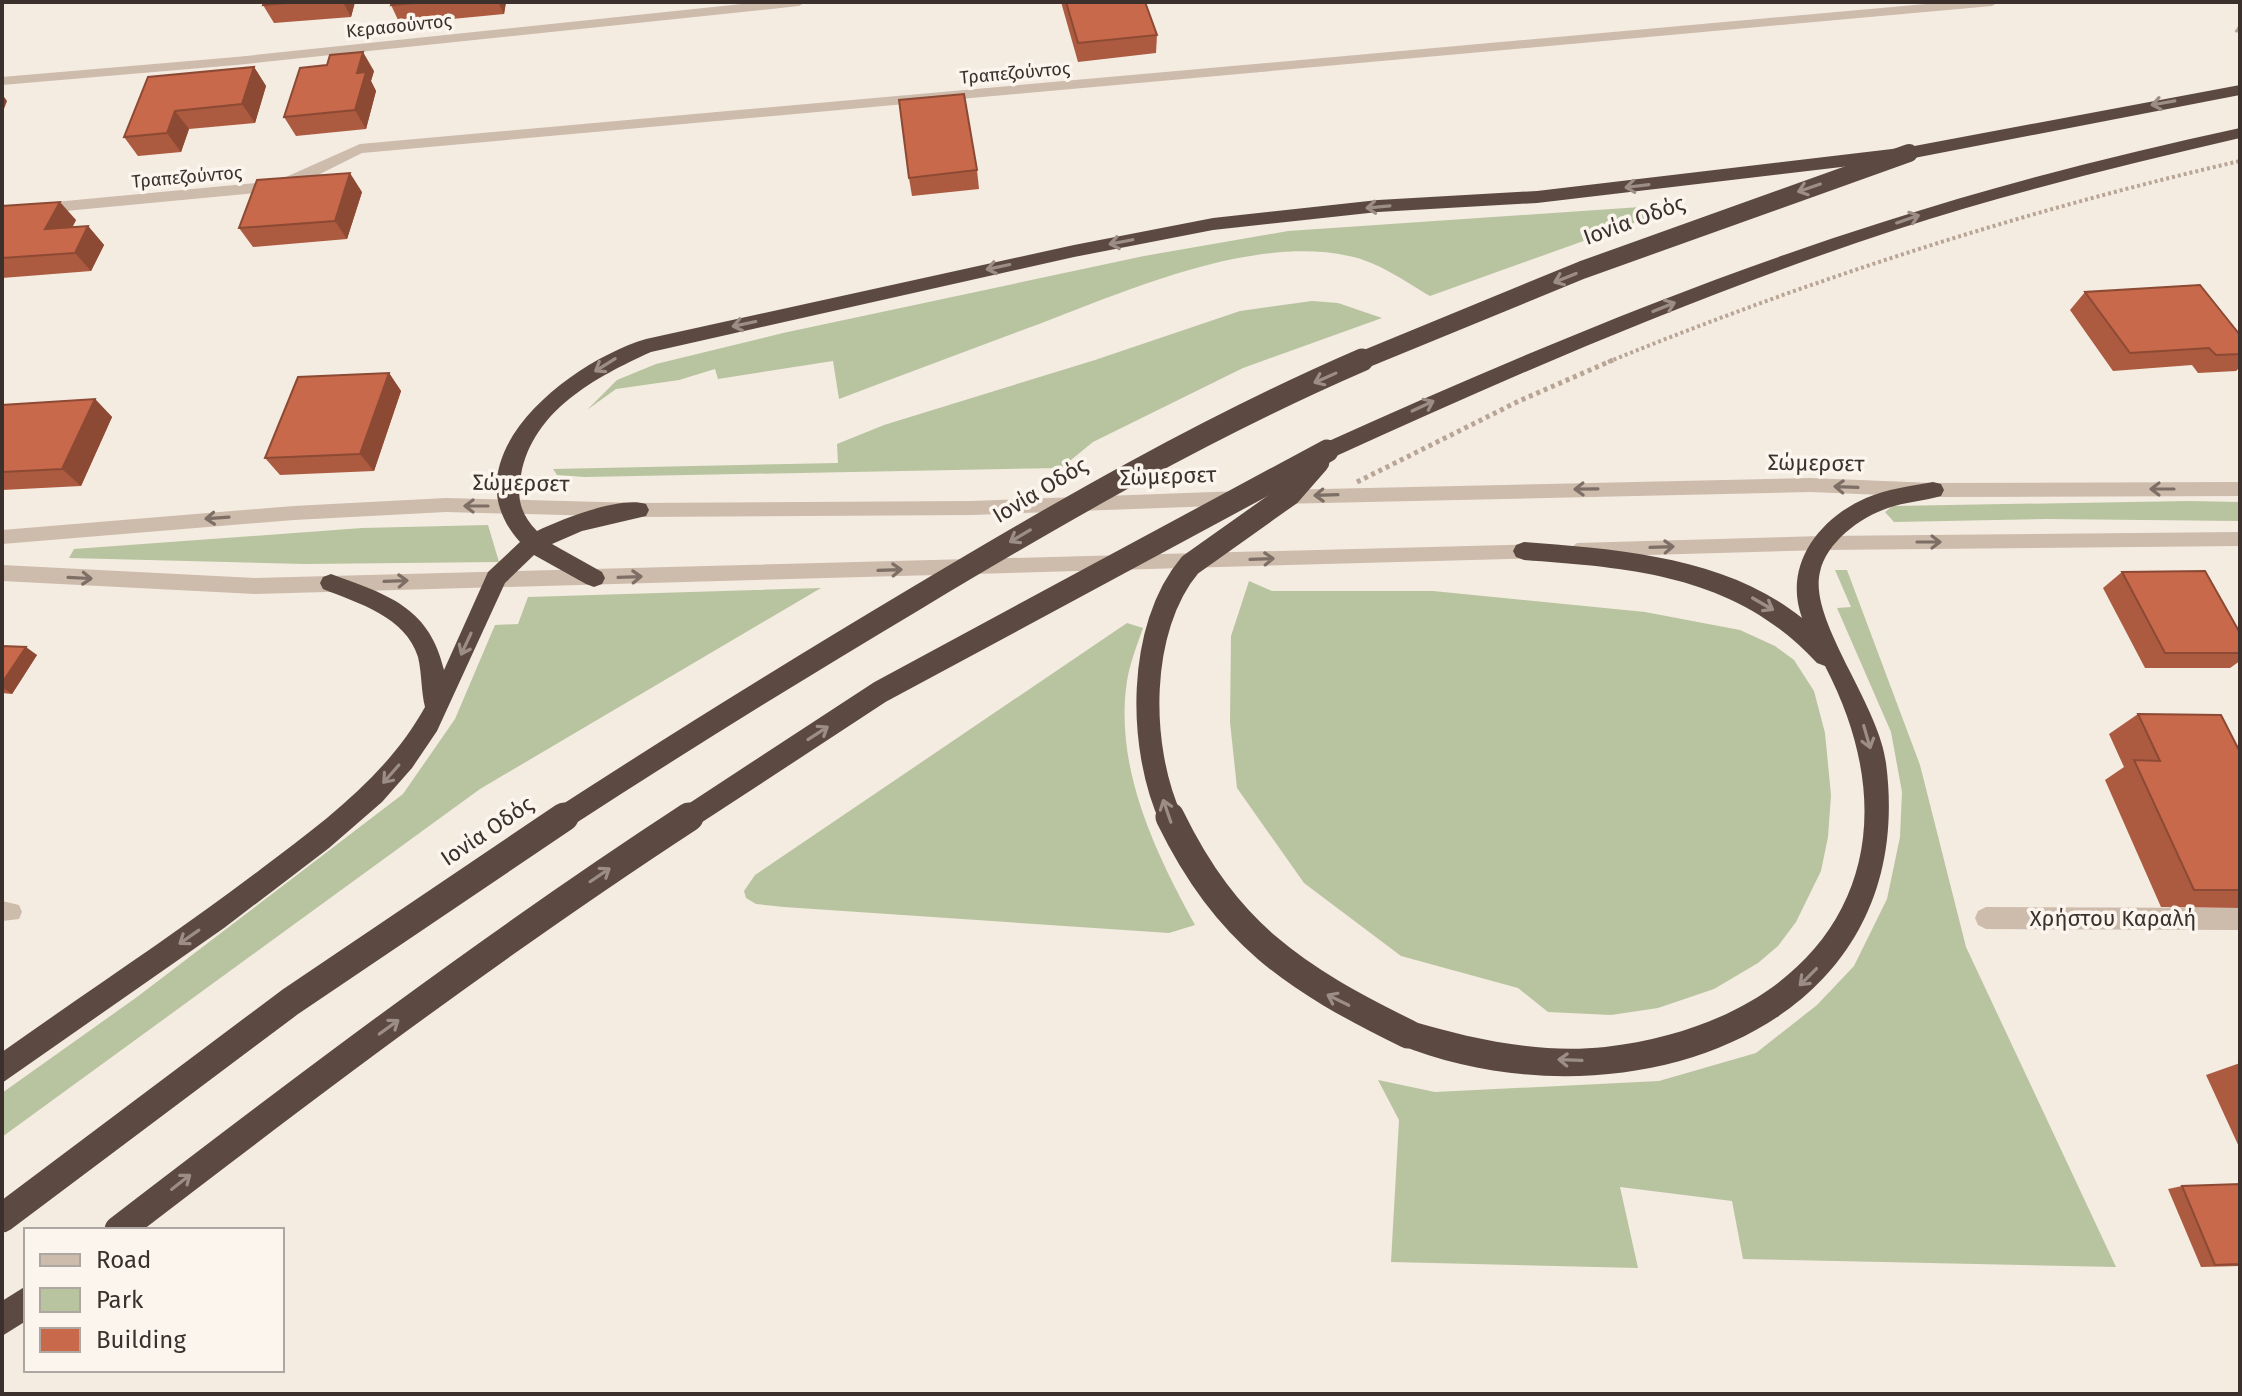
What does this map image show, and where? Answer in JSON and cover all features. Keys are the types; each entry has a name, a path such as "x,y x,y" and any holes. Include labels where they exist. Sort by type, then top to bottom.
{"highway":[{"name":"Ιονία Οδός","path":"2,1218 214,1057 468,880 664,750 1104,486 1266,404 1433,331 1641,249 1909,153 2240,90"},
{"path":"122,1228 281,1105 595,878 880,692 1327,451 1441,398 1581,340 1827,246 1936,209 2047,178 2240,133"},
{"path":"594,578 533,542 507,506 511,458 531,425 558,397 615,359 646,346 1074,251 1213,224 1378,206 1537,197 1909,153"},
{"path":"1327,451 1291,494 1185,570 1160,617 1150,660 1146,706 1151,764 1172,825 1204,884 1254,939 1326,994 1408,1034 1474,1053 1603,1061 1668,1050 1727,1032 1784,1001 1827,958 1850,920 1871,872 1880,815 1873,759 1862,721 1809,602 1807,577 1823,543 1861,511 1876,503 1933,490"},
{"path":"2,1069 244,899 358,808 398,766 436,710 496,578 533,542 575,523 638,510"},
{"path":"1524,551 1602,559 1723,585 1782,615 1835,666"},
{"path":"331,583 385,604 408,618 421,637 431,664 436,710"},
{"path":"2,1320 24,1304"}],"street":[{"name":"Κερασούντος","path":"2,81 236,61 799,2"},
{"name":"Τραπεζούντος","path":"2,212 277,186 297,182 336,157 373,148 1992,2"},
{"name":"Σώμερσετ","path":"2,537 310,512 507,506 638,510 972,508 1371,493 1795,486 1933,490 2240,489"},
{"path":"2,573 192,584 331,583 1823,543 2240,539"},
{"name":"Χρήστου Καραλή","path":"1986,918 2240,919"}],"path":[{"path":"1352,485 1519,402 1724,316 1992,225 2110,190 2240,161"}],"green space":[{"path":"1655,206 1656,215 1430,296 1371,263 1349,256 1311,251 1272,253 1232,259 1151,282 839,399 833,361 718,379 715,369 679,380 616,389 587,410 617,380 656,364 783,333 1144,256 1288,231"},
{"path":"1312,301 1338,303 1382,318 1243,368 1093,442 1061,468 585,477 557,475 553,469 838,463 837,444 884,425 1095,360 1240,311"},
{"path":"2240,502 2240,521 2048,519 1894,522 1885,512 1893,506"},
{"path":"488,525 499,562 305,564 69,558 74,549 362,528"},
{"path":"1835,570 1847,570 1920,765 1966,947 2116,1267 1743,1259 1732,1201 1620,1187 1638,1268 1391,1262 1399,1120 1378,1080 1435,1092 1659,1081 1756,1053 1817,1005 1854,966 1887,899 1900,837 1902,792 1891,732 1837,608 1851,607"},
{"path":"1249,581 1272,591 1433,591 1645,612 1740,630 1775,646 1794,660 1814,691 1825,733 1831,795 1828,837 1821,871 1796,922 1778,946 1758,963 1714,989 1658,1008 1611,1015 1548,1012 1518,988 1401,956 1304,883 1237,788 1230,722 1231,636"},
{"path":"821,588 480,789 2,1137 2,1093 137,997 403,794 455,719 495,625 518,624 528,597"},
{"path":"1127,623 1143,628 1127,681 1125,713 1132,777 1152,838 1195,925 1169,933 784,907 756,904 746,898 744,891 755,875"}],"building":[{"path":"264,2 295,2 263,5"},
{"path":"392,2 426,2 391,5"},
{"path":"1066,2 1145,2 1157,35 1078,43"},
{"path":"363,52 357,73 366,72 355,110 284,117 300,68 327,65 330,55"},
{"path":"254,67 242,104 175,111 167,133 124,137 148,77"},
{"path":"964,94 977,170 909,178 899,100"},
{"path":"350,173 335,221 239,228 257,180"},
{"path":"60,202 45,229 88,226 75,253 2,258 2,206"},
{"path":"2200,285 2240,335 2240,354 2216,355 2209,348 2130,353 2085,292"},
{"path":"389,373 360,454 265,458 298,377"},
{"path":"95,399 62,469 2,472 2,405"},
{"path":"2205,571 2240,633 2240,653 2165,653 2122,572"},
{"path":"2,646 26,647 2,683"},
{"path":"2138,714 2221,715 2240,752 2240,890 2194,890 2134,760 2160,761"},
{"path":"2240,1184 2240,1264 2215,1265 2182,1186"}]}
